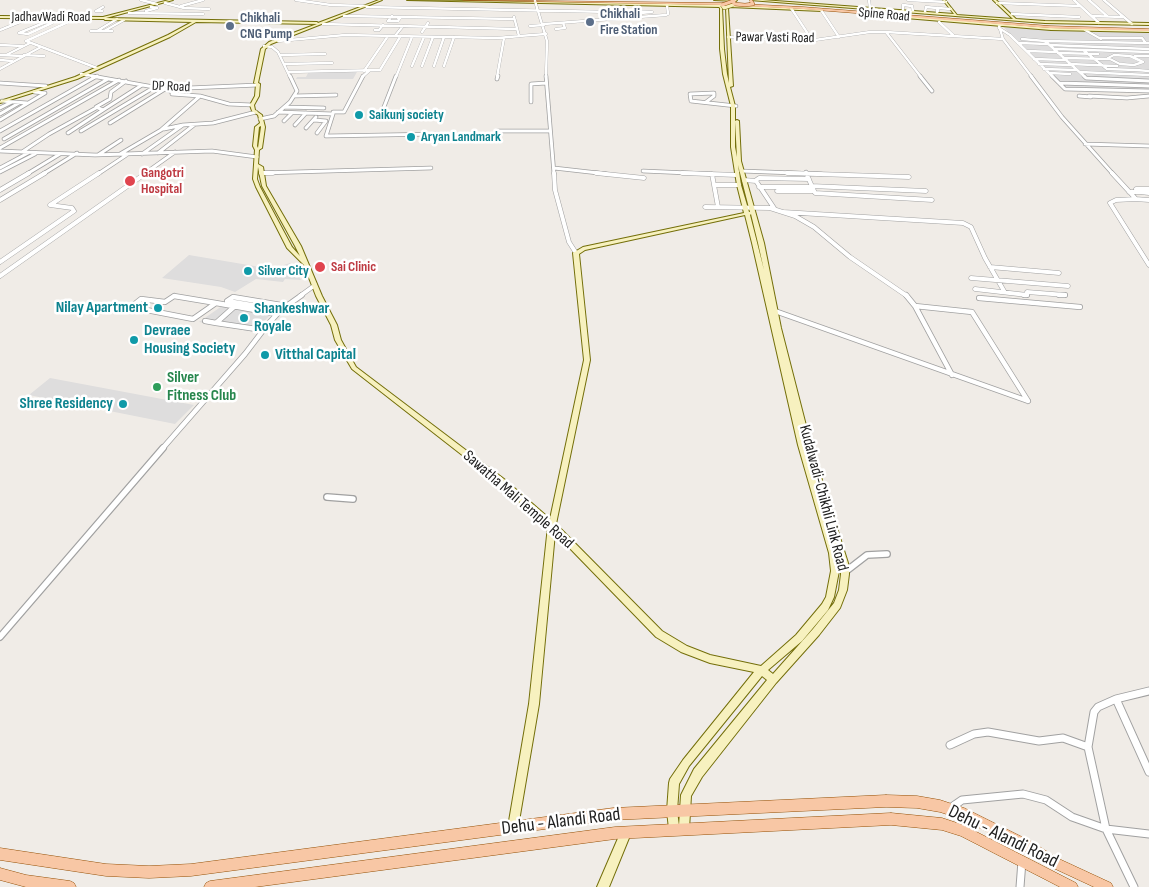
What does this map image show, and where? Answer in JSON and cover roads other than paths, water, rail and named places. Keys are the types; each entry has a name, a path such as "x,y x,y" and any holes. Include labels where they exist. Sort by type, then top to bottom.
{"main road":[{"name":"Spine Road","path":"464,0 722,4 904,16 1000,26 1149,30"},
{"name":"Spine Road","path":"666,0 791,3 999,20 1149,25"},
{"path":"637,3 722,6 733,2 743,6 751,2 904,16"},
{"name":"Dehu - Alandi Road","path":"0,854 106,870 158,872 235,865 613,814 886,801 916,802 964,814 1028,846 1053,862 1107,887"},
{"name":"Dehu - Alandi Road","path":"210,887 569,838 679,829 891,819 920,820 942,824 963,831 1072,887"},
{"path":"0,874 26,881 70,887"}],"street":[{"path":"129,12 203,14 209,9 161,5 141,0"},
{"path":"142,12 172,0"},
{"path":"104,19 177,0"},
{"path":"178,6 202,0"},
{"path":"297,0 331,5 611,12"},
{"path":"302,0 309,0"},
{"path":"266,46 382,0"},
{"path":"266,46 386,0"},
{"name":"Spine Road","path":"408,0 722,6"},
{"name":"Spine Road","path":"715,0 1000,26"},
{"path":"869,0 870,8"},
{"path":"908,0 945,1 956,15"},
{"path":"914,0 914,5"},
{"path":"1026,0 1030,4"},
{"path":"1074,0 1099,23"},
{"path":"1089,0 1108,16"},
{"path":"1104,0 1132,24"},
{"name":"Spine Road","path":"751,2 795,1 1016,20 1149,25"},
{"path":"925,1 926,6"},
{"path":"997,1 1021,4 1080,6"},
{"path":"997,1 1016,20"},
{"path":"997,1 1021,26"},
{"path":"513,827 534,704 552,525 587,360 576,253 566,234 555,190 546,83 546,34 540,11 535,2"},
{"path":"727,73 727,8 733,2"},
{"path":"936,2 937,7"},
{"path":"611,19 612,4"},
{"path":"1021,4 1035,15"},
{"path":"104,19 161,5"},
{"path":"455,9 458,5"},
{"path":"530,26 666,15 668,14 667,5"},
{"path":"1058,5 1070,16"},
{"path":"722,6 727,73 734,106 733,146 739,173 739,185 748,211"},
{"path":"102,11 96,10 103,7"},
{"path":"460,9 462,7 471,7"},
{"path":"150,8 165,11"},
{"path":"187,12 192,8"},
{"path":"409,17 416,8"},
{"path":"791,8 812,40"},
{"path":"938,13 938,8 951,9"},
{"path":"489,14 491,10"},
{"path":"500,15 503,10"},
{"path":"515,10 516,29 521,36"},
{"path":"629,14 652,12 629,10 629,14 630,18"},
{"path":"821,10 839,37"},
{"path":"556,29 565,28 559,11"},
{"path":"439,22 443,13"},
{"path":"203,14 204,20"},
{"path":"1012,14 1078,17"},
{"path":"344,16 514,19"},
{"path":"1091,16 1124,17"},
{"name":"JadhavWadi Road","path":"1,17 104,19"},
{"name":"JadhavWadi Road","path":"1,17 104,19"},
{"path":"422,32 432,17"},
{"path":"0,30 30,18"},
{"path":"13,36 56,18"},
{"path":"75,19 26,41 96,67"},
{"path":"104,19 516,29"},
{"path":"104,19 323,23"},
{"path":"97,31 117,19"},
{"path":"501,24 503,19"},
{"path":"104,31 124,20"},
{"path":"83,74 168,35 194,20"},
{"path":"999,20 1003,39 1062,117 1135,199"},
{"path":"529,21 532,33"},
{"path":"19,33 28,34 52,23 46,22"},
{"path":"574,22 581,28"},
{"path":"938,22 953,36"},
{"path":"363,34 371,25"},
{"path":"375,30 379,30 384,26"},
{"path":"395,36 403,26"},
{"path":"382,112 414,34 420,26"},
{"path":"1000,26 1065,88 1149,91"},
{"name":"Spine Road","path":"1021,26 1085,30 1149,30"},
{"path":"433,33 437,27"},
{"path":"434,66 448,27"},
{"path":"444,66 459,27"},
{"path":"1085,30 1106,42"},
{"path":"91,31 112,31"},
{"path":"886,32 932,91"},
{"name":"Pawar Vasti Road","path":"728,37 786,41 886,32 1003,39"},
{"path":"1089,32 1087,34 1097,42"},
{"path":"397,33 414,34 424,37 504,38 546,34"},
{"path":"278,41 345,35 400,37 414,34"},
{"path":"278,112 332,114 333,112 344,112 388,36"},
{"path":"288,72 366,72 382,68 400,37"},
{"path":"412,66 424,37"},
{"path":"422,66 433,37"},
{"path":"497,79 504,38"},
{"path":"1100,38 1117,40 1130,51 1132,56 1149,69"},
{"path":"1022,39 1106,42 1138,39 1148,47"},
{"path":"1129,39 1137,48 1149,56"},
{"path":"1045,41 1092,84 1115,101"},
{"path":"1061,41 1085,64"},
{"path":"1073,42 1110,69 1149,69"},
{"path":"1086,42 1097,50 1099,54"},
{"path":"1102,42 1119,55"},
{"path":"1123,46 1143,42"},
{"path":"6,55 30,43"},
{"path":"1018,43 1066,46 1148,47"},
{"path":"0,45 23,46"},
{"path":"0,49 7,46"},
{"path":"260,122 274,116 285,107 297,91 280,55 276,50 266,46"},
{"path":"110,123 165,88 174,93 172,94 200,96 229,104 252,105 257,96 258,84 256,83 266,46"},
{"path":"0,69 41,47"},
{"path":"1056,52 1097,50 1143,52 1148,47"},
{"path":"1027,51 1099,54 1105,55 1118,64"},
{"path":"280,55 325,54"},
{"path":"0,55 44,56"},
{"path":"1033,57 1094,59 1119,55 1149,56"},
{"path":"0,60 13,61"},
{"path":"1039,64 1118,66 1118,64 1130,65 1149,61"},
{"path":"284,64 332,63"},
{"path":"1130,65 1149,83"},
{"path":"1044,69 1077,70"},
{"path":"1048,73 1149,75"},
{"name":"DP Road","path":"1,101 83,74 154,88 258,84"},
{"name":"DP Road","path":"1,101 34,92 83,74"},
{"path":"1112,74 1120,79"},
{"path":"0,131 97,76"},
{"path":"4,140 108,78"},
{"path":"1072,78 1083,89"},
{"path":"1087,78 1120,79 1149,83"},
{"path":"1098,78 1112,90"},
{"path":"1114,79 1145,102"},
{"path":"0,149 119,80"},
{"path":"22,152 49,134 110,100 111,92 126,81"},
{"path":"0,83 46,86"},
{"path":"531,102 531,84 546,83"},
{"path":"1059,83 1132,85 1140,87 1140,85 1149,83"},
{"path":"68,132 143,85"},
{"path":"81,133 154,88"},
{"path":"174,93 184,88"},
{"path":"0,120 45,93 34,92"},
{"path":"706,102 708,98 714,96 714,93 690,94 691,101 734,106"},
{"path":"294,96 336,95"},
{"path":"120,155 162,129 200,96"},
{"path":"1079,96 1149,96"},
{"path":"1,101 28,104"},
{"path":"0,108 12,102"},
{"path":"0,114 19,103"},
{"name":"Sawatha Mali Temple Road","path":"252,105 263,127 257,157 258,165 255,168 255,179 290,248 309,270"},
{"path":"285,107 324,108"},
{"path":"96,108 103,110"},
{"path":"162,129 183,125 213,123 256,112"},
{"path":"284,122 292,113"},
{"path":"295,125 306,113"},
{"path":"306,128 319,114"},
{"path":"332,114 326,135 439,134"},
{"path":"314,120 326,121 317,133"},
{"path":"158,153 195,124"},
{"path":"141,154 183,125"},
{"path":"497,131 549,131"},
{"path":"14,134 23,135"},
{"path":"98,155 121,140"},
{"path":"1085,144 1149,146"},
{"path":"0,149 28,153 98,155 216,151 257,157"},
{"path":"0,276 176,152"},
{"path":"0,168 28,153"},
{"path":"0,172 36,153"},
{"path":"0,190 62,153"},
{"path":"0,200 77,153"},
{"path":"0,262 74,211 72,208 50,205 129,154"},
{"name":"Sawatha Mali Temple Road","path":"258,165 262,167 264,186 298,246 342,347 354,368 501,481 552,525 660,634 684,649 710,659 762,670"},
{"path":"262,173 431,168"},
{"path":"554,168 644,178"},
{"path":"643,171 712,174 806,172 909,177"},
{"path":"806,172 812,188"},
{"path":"739,173 744,180 748,211"},
{"path":"712,174 718,207"},
{"path":"744,180 755,181 759,178 809,179"},
{"path":"755,181 774,209"},
{"path":"714,185 739,185"},
{"path":"760,187 926,191"},
{"path":"777,191 812,188 932,200"},
{"path":"1126,188 1149,191"},
{"path":"1136,189 1140,192"},
{"path":"1129,192 1149,191"},
{"path":"1148,262 1110,202 1135,199 1149,200"},
{"path":"705,207 748,211"},
{"path":"576,253 583,248 675,230 748,211 774,209 814,227 850,257 906,294 915,306 953,376"},
{"name":"Kudalwadi-Chikhli Link Road","path":"678,811 698,773 773,680 816,632 836,605 843,590 844,563 804,445 775,310 748,211"},
{"name":"Kudalwadi-Chikhli Link Road","path":"679,829 674,783 686,763 762,670 799,638 825,607 833,584 835,571 832,553 771,320 748,211"},
{"path":"783,212 962,223 971,227 1004,291"},
{"path":"990,267 1059,273"},
{"path":"971,278 1068,286"},
{"path":"0,637 245,354 279,312 315,285"},
{"path":"975,289 1027,295 1027,292 1065,295"},
{"path":"216,303 193,319 131,307 141,299 165,302 174,296 279,312"},
{"path":"279,312 226,301 233,297 287,306"},
{"path":"979,298 1080,307"},
{"path":"216,323 235,306"},
{"path":"775,310 953,376 1028,401 972,312 915,306"},
{"path":"206,321 263,330"},
{"path":"327,497 353,499"},
{"path":"844,572 867,555 887,554"},
{"path":"762,670 773,680"},
{"path":"1134,887 1106,830 1088,747 1094,712 1098,708 1116,699 1149,691"},
{"path":"1116,699 1149,772"},
{"path":"950,745 974,734 988,732 1039,741 1063,738 1088,747"},
{"path":"949,809 962,800 1023,794 1046,800 1072,817 1106,830 1149,834"},
{"path":"603,887 626,833"},
{"path":"1020,887 1022,862"}],"place":[{"name":"Chikhali Fire Station","path":"590,22"},
{"name":"Chikhali CNG Pump","path":"230,26"},
{"name":"Saikunj society","path":"359,115"},
{"name":"Aryan Landmark","path":"411,137"},
{"name":"Gangotri Hospital","path":"130,181"},
{"name":"Sai Clinic","path":"320,267"},
{"name":"Silver City","path":"248,271"},
{"name":"Nilay Apartment","path":"158,308"},
{"name":"Shankeshwar Royale","path":"244,318"},
{"name":"Devraee Housing Society","path":"134,340"},
{"name":"Vitthal Capital","path":"265,355"},
{"name":"Silver Fitness Club","path":"157,387"},
{"name":"Shree Residency","path":"123,404"}]}
